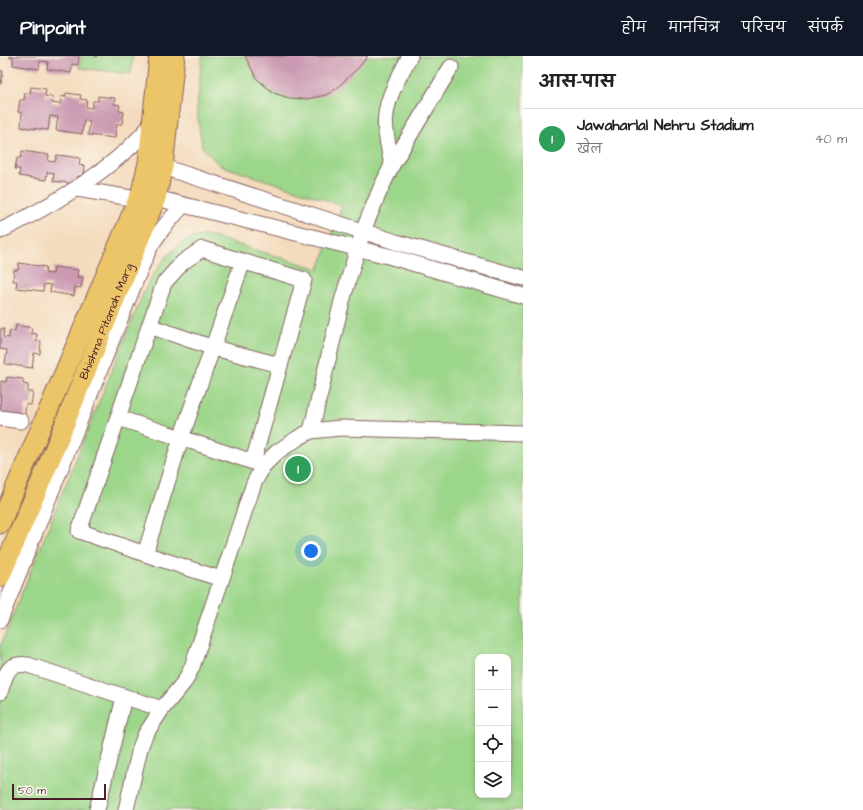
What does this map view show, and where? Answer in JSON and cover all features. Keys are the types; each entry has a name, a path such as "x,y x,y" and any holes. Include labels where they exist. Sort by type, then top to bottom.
{"main road":[{"name":"Bhishma Pitamah Marg","path":"0,524 28,454 140,192 148,164 159,56"},
{"name":"Bhishma Pitamah Marg","path":"0,577 133,270 156,198 163,168 175,56"}],"street":[{"path":"392,165 385,130 386,110 394,86 410,56"},
{"path":"311,431 342,301 362,231 392,165 451,67"},
{"path":"0,231 39,212 76,189 127,150 152,124"},
{"path":"163,168 362,231 523,278"},
{"path":"76,189 137,199"},
{"path":"156,198 392,257 523,296"},
{"path":"0,620 133,270 163,228 183,205"},
{"path":"126,810 140,748 145,735 162,709 186,681 254,483 280,365 304,280 202,249 183,262 164,283 79,532 221,579"},
{"path":"145,554 181,438 214,348 243,261"},
{"path":"149,326 214,348 280,365"},
{"path":"0,418 21,421"},
{"path":"118,418 258,464"},
{"path":"258,464 311,431 340,428 523,433"},
{"path":"0,503 20,460 28,454"},
{"path":"0,692 10,667 18,664 28,665 162,709"},
{"path":"97,810 124,697"}],"green space":[{"path":"81,56 133,56 131,74 79,68"},
{"path":"202,56 523,56 523,810 0,810 0,647 144,291 158,268 174,249 188,239 206,235 319,269 342,205 219,165 202,147 197,110"}],"building":[{"path":"79,56 78,65 72,64 71,73 47,69 48,62 40,61 39,69 13,65 13,58 9,57"},
{"path":"245,56 368,56 337,88 326,95 307,99 289,98 274,93 257,79"},
{"path":"0,71 3,71 1,84 0,84"},
{"path":"31,87 46,89 45,96 53,97 52,103 60,104 61,96 65,97 66,93 81,95 80,99 87,100 86,107 92,108 93,101 98,101 98,96 115,98 114,104 120,105 119,111 124,112 122,124 117,124 115,138 88,135 90,121 84,120 82,134 56,130 58,117 50,116 48,130 21,127 22,113 18,112 20,100 24,100 25,93 30,93"},
{"path":"22,151 49,155 48,161 55,162 57,155 80,158 79,165 85,166 84,176 78,176 77,184 53,181 54,173 47,172 46,180 19,176 20,169 15,169 17,158 21,158"},
{"path":"19,263 46,267 45,273 53,274 54,267 78,270 77,277 83,277 81,288 75,287 74,296 50,292 51,285 44,284 43,291 16,288 17,281 13,281 14,270 18,270"},
{"path":"16,325 32,328 31,333 37,334 36,341 41,341 40,354 34,353 32,368 5,364 7,350 0,349 0,329 4,329 3,337 9,338 10,330 15,331"},
{"path":"7,377 23,379 23,384 28,385 28,392 33,392 31,405 26,404 24,419 0,416 1,381 6,382"}],"place":[{"name":"Jawaharlal Nehru Stadium","path":"298,469"}]}
